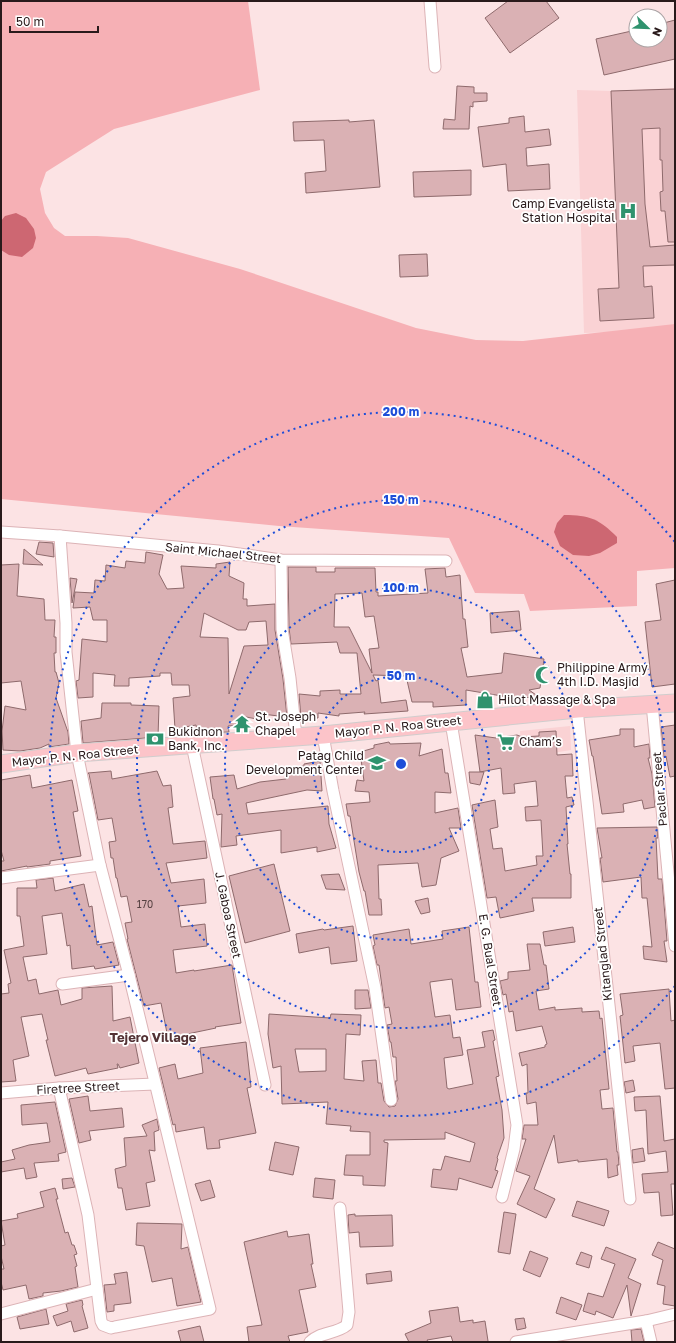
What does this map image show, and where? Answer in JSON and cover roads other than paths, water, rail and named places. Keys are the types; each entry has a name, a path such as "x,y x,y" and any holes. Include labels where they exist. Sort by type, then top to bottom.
{"main road":[{"name":"Mayor P. N. Roa Street","path":"1,764 77,753 323,735 577,709 675,703"}],"street":[{"path":"430,1 435,67"},
{"name":"Saint Michael Street","path":"1,532 218,551 281,560 446,560"},
{"path":"59,1088 88,1215 101,1321 103,1325 110,1328 210,1309 129,975 100,865 77,753 66,652 66,623 60,536"},
{"path":"281,560 282,629 290,678 296,737"},
{"name":"Paclar Street","path":"652,704 675,946"},
{"name":"Kitanglad Street","path":"577,709 630,1199"},
{"name":"E. G. Bual Street","path":"450,722 517,1125 514,1149 502,1197"},
{"path":"323,735 333,791 375,988 391,1100"},
{"name":"J. Gaboa Street","path":"192,745 265,1086"},
{"path":"1,878 100,865"},
{"path":"62,984 129,975"},
{"name":"Firetree Street","path":"1,1093 59,1088 155,1084"},
{"path":"310,1342 315,1338 343,1329 347,1325 349,1312 340,1208"},
{"path":"1,1314 97,1289"},
{"path":"516,1342 675,1314"},
{"path":"646,1320 651,1342"}],"place":[{"name":"Camp Evangelista Station Hospital","path":"628,211"},
{"name":"Philippine Army 4th I.D. Masjid","path":"544,675"},
{"name":"Hilot Massage & Spa","path":"485,700"},
{"name":"St. Joseph Chapel","path":"242,724"},
{"name":"Bukidnon Bank, Inc.","path":"155,739"},
{"name":"Cham’s","path":"506,742"},
{"name":"Patag Child Development Center","path":"377,763"}],"district":[{"name":"Tejero Village","path":"153,1037"}]}
